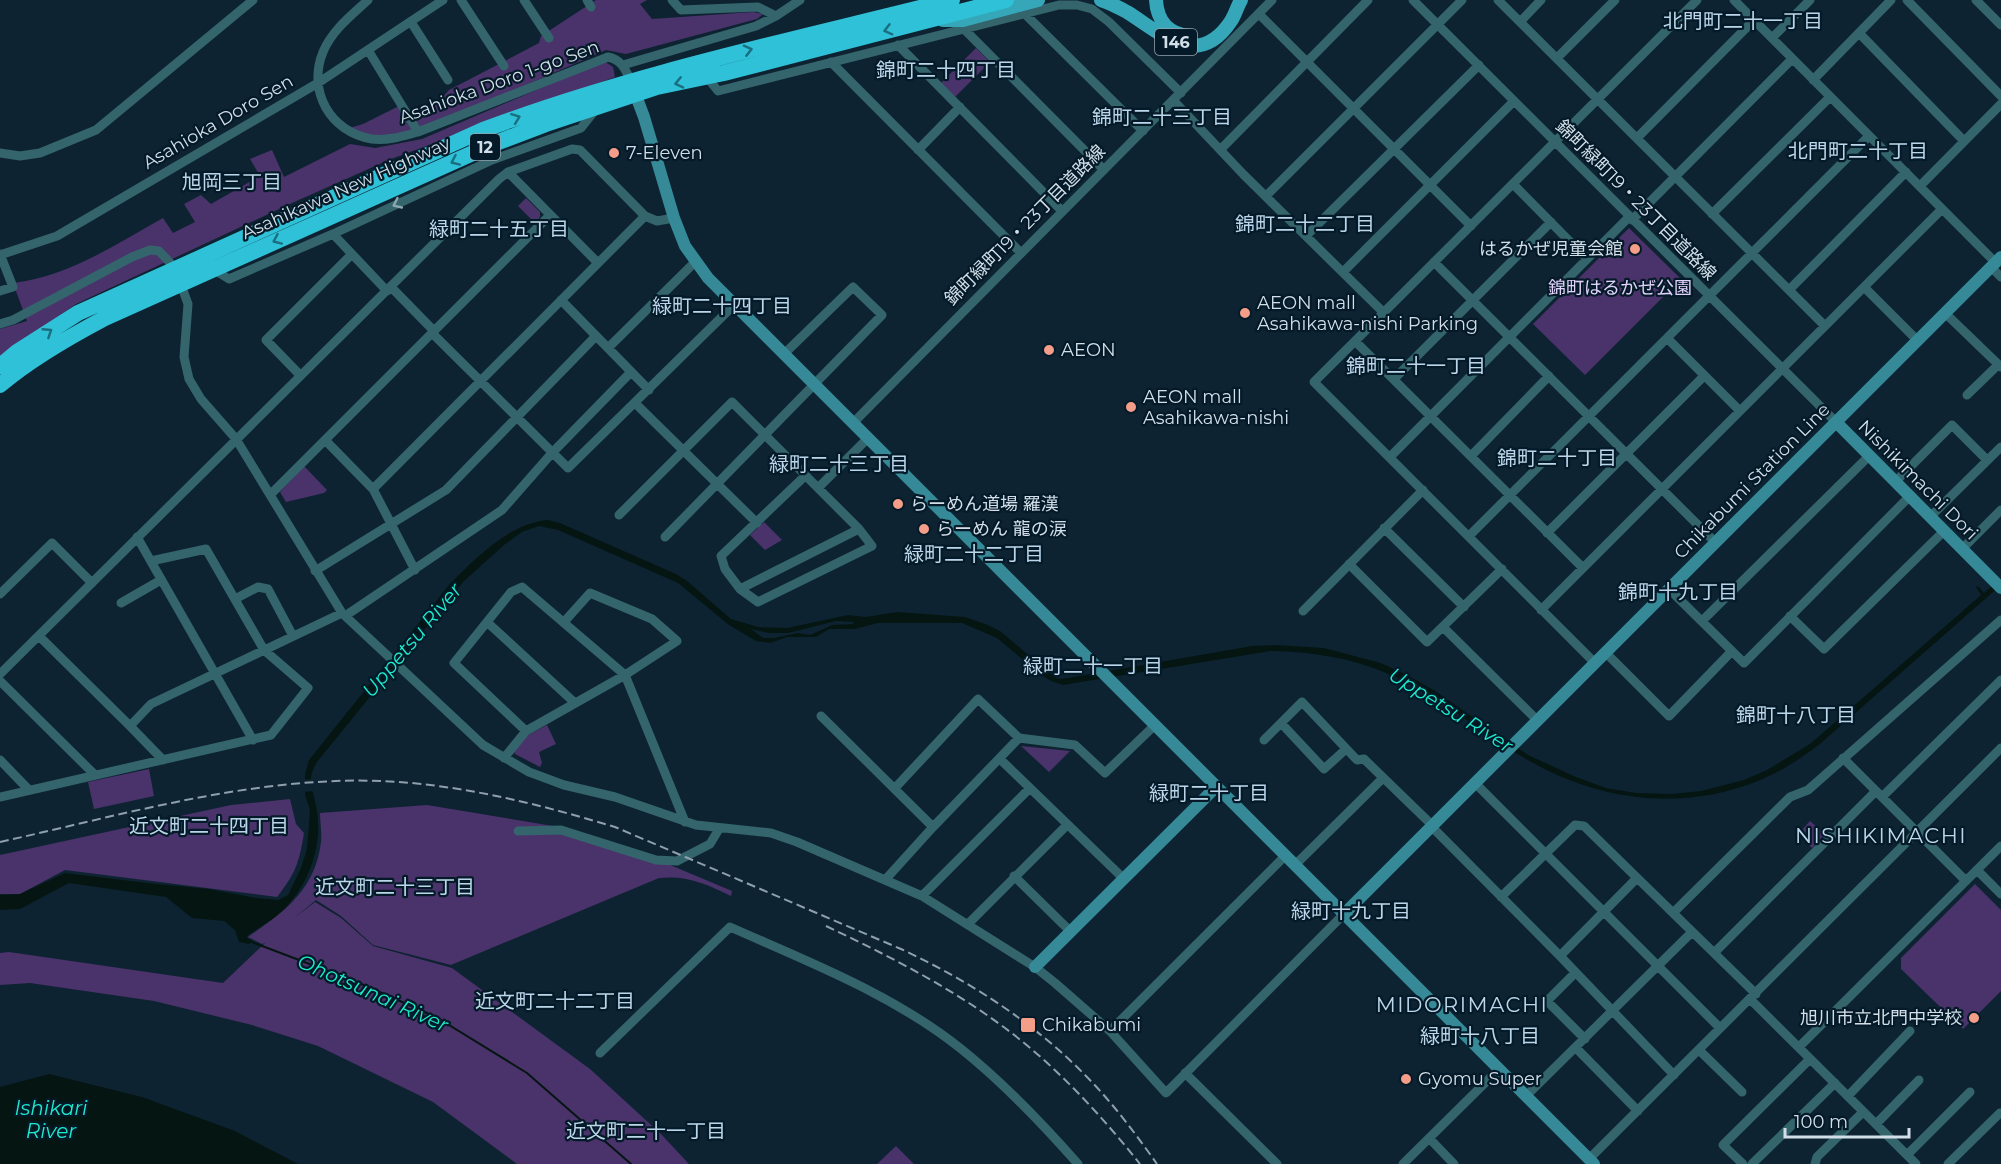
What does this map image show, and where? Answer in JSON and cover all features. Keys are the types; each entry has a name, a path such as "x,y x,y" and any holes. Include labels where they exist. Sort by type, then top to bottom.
{"highway":[{"name":"Asahikawa New Highway","path":"0,366 17,352 78,313 178,276 213,268 493,144 598,107 633,88 952,0"},
{"name":"Asahikawa New Highway","path":"0,385 16,371 70,337 178,276 483,130 546,106 633,88 724,73 1006,0"}],"main road":[{"path":"910,10 936,0"},
{"path":"927,20 963,20 1038,0"},
{"name":"146","path":"1101,0 1129,13 1167,39 1197,45 1209,42 1220,35 1231,21 1240,0"},
{"name":"146","path":"1156,0 1156,10 1163,25 1172,32 1197,37 1212,32 1225,20 1240,0"},
{"path":"633,88 674,218 695,262 734,305 1592,1161"},
{"name":"Chikabumi Station Line","path":"1475,783 1996,262"},
{"name":"Nishikimachi Dori","path":"1836,422 2001,588"},
{"path":"1344,914 1475,783"},
{"path":"1035,967 1217,786"}],"street":[{"path":"0,153 20,156 40,153 96,129 253,0"},
{"name":"Asahioka Doro 1-go Sen","path":"368,0 339,27 324,50 318,68 318,83 319,94 326,110 346,129 371,139 385,140 418,132 608,57 616,59 623,65 633,88"},
{"name":"Asahioka Doro Sen","path":"0,254 57,236 318,83 443,0"},
{"path":"461,0 504,66"},
{"path":"524,0 549,38"},
{"path":"623,65 756,26 800,0"},
{"name":"錦町緑町19・23丁目道路線","path":"853,423 1272,0"},
{"path":"1221,149 1368,0"},
{"name":"錦町緑町19・23丁目道路線","path":"1413,0 1836,422"},
{"path":"1266,196 1462,0"},
{"path":"1498,0 1825,326"},
{"path":"1520,22 1541,0"},
{"path":"1557,58 1615,0"},
{"path":"1595,663 1314,382 1697,0"},
{"path":"1734,0 1996,262 2001,277"},
{"path":"1772,38 1810,0"},
{"path":"1814,80 1891,0"},
{"path":"1907,0 2001,96"},
{"path":"1976,0 2001,25"},
{"path":"675,1 681,10 758,7 776,16"},
{"path":"706,76 718,91 1059,5 1077,5 1092,9 1109,22 1181,93"},
{"path":"1025,14 1143,131"},
{"path":"1259,14 1471,226"},
{"path":"1637,138 1754,20"},
{"path":"411,22 448,80"},
{"path":"964,29 1104,170"},
{"path":"1859,33 1964,141"},
{"path":"898,45 1062,211"},
{"path":"368,50 418,132"},
{"path":"1390,457 1587,259 1792,59"},
{"path":"831,63 1021,253"},
{"path":"1306,236 1479,65"},
{"path":"1712,214 1830,97"},
{"path":"1174,101 1384,313"},
{"path":"1343,272 1514,101"},
{"path":"1920,186 2001,104"},
{"path":"213,268 229,279 333,234 492,160 580,128 598,107"},
{"path":"918,150 960,107"},
{"path":"1468,536 1869,136"},
{"path":"0,674 300,375 508,172 572,149 580,150 645,216 657,220 674,218"},
{"path":"508,172 598,263"},
{"path":"1789,290 1906,172"},
{"path":"1513,184 1587,259"},
{"path":"1541,610 1942,209"},
{"path":"270,495 550,215"},
{"path":"373,489 645,216"},
{"path":"1394,379 1551,222"},
{"path":"333,234 351,255 433,332 568,468 734,305"},
{"path":"0,324 13,320 132,257 150,250 159,251 178,276 188,304 184,357 189,379 201,399 236,439 343,615 483,745 529,772 546,779 615,797 685,822 719,829 771,833 922,896 1035,967 1110,1031 1166,1093 1344,914"},
{"path":"0,254 13,287 0,291"},
{"path":"300,375 266,340 351,255"},
{"path":"608,348 695,262"},
{"path":"1434,262 1716,543"},
{"path":"666,537 882,315 853,287 784,354"},
{"path":"1864,287 1918,341"},
{"path":"561,300 649,390"},
{"path":"1945,313 2000,366 1967,395"},
{"path":"315,571 446,490 596,336"},
{"path":"1666,338 1740,411"},
{"path":"1355,341 1583,568"},
{"path":"130,726 151,704 293,636 343,615 415,570 502,510 552,453 631,372"},
{"path":"1471,456 1549,376"},
{"path":"1546,533 1704,376"},
{"path":"619,515 732,402 806,476 818,488 859,530 872,546 758,602 740,589 725,569 721,556 806,476"},
{"path":"635,403 757,523"},
{"path":"1895,482 1952,425 1987,460"},
{"path":"818,488 868,438"},
{"path":"325,440 373,489 415,570"},
{"path":"1930,517 2001,447"},
{"path":"1702,621 1869,456"},
{"path":"1303,611 1423,490"},
{"path":"1669,589 1744,663 1909,497"},
{"path":"1962,549 2001,510"},
{"path":"1384,528 1464,607"},
{"path":"740,589 859,530"},
{"path":"1790,616 1824,649 1944,531"},
{"path":"137,537 254,740"},
{"path":"0,594 52,543 92,583"},
{"path":"0,796 271,735 308,688 264,650 206,549 151,561"},
{"path":"1349,564 1427,642 1502,569"},
{"path":"121,603 161,580"},
{"path":"235,599 258,587 268,589 293,636"},
{"path":"526,731 454,663 511,592 522,587 625,675 685,822"},
{"path":"504,758 526,731 625,675 677,641 652,618 591,593 564,622"},
{"path":"1673,913 1790,797 1808,790 2001,620"},
{"path":"488,623 574,703"},
{"path":"1443,627 1538,721"},
{"path":"39,636 163,760"},
{"path":"1606,653 1669,716 1732,651"},
{"path":"1714,953 2001,680"},
{"path":"0,681 95,775"},
{"path":"895,788 978,699 1019,738 1075,745 1105,773 1155,724"},
{"path":"1264,740 1302,702 1357,760 1364,759 1432,826 1674,1075"},
{"path":"821,716 933,827"},
{"path":"1281,723 1324,768 1346,749"},
{"path":"885,880 1019,738"},
{"path":"1592,1161 1720,1028 2001,748"},
{"path":"1843,758 1966,881"},
{"path":"1000,759 1124,879"},
{"path":"0,760 29,790"},
{"path":"1295,865 1383,778"},
{"path":"1475,783 1720,1028"},
{"path":"922,896 1030,788"},
{"path":"968,924 1067,825"},
{"path":"1502,897 1575,825 1584,826 1714,953 1810,1059 1915,1164"},
{"path":"518,831 561,830 656,860 677,861 710,844 719,829"},
{"path":"1799,1047 2001,846"},
{"path":"1110,1031 1286,855"},
{"path":"1977,870 2001,894"},
{"path":"1014,876 1071,932"},
{"path":"1560,956 1637,878"},
{"path":"600,1053 730,927 858,985 904,1011 959,1048 1037,1117 1078,1164"},
{"path":"1526,1096 1692,932"},
{"path":"1575,973 1547,1001 1584,1039"},
{"path":"1848,1096 1910,1031"},
{"path":"1576,1048 1638,1111"},
{"path":"1699,1050 1742,1092"},
{"path":"1743,1164 1723,1145 1810,1059"},
{"path":"1403,1164 1498,1069"},
{"path":"1185,1073 1277,1164"},
{"path":"1876,1124 1919,1080"},
{"path":"1752,1164 1835,1083"},
{"path":"1907,1155 1970,1092"},
{"path":"1815,1164 1817,1156 1863,1112"},
{"path":"1948,1164 2001,1114"},
{"path":"1429,1138 1455,1164"}],"green space":[{"path":"596,0 647,0 640,4 652,19 753,12 763,14 757,19 626,54 606,50 433,126 385,140 346,129 363,124 399,106 407,118 431,110 449,90 539,43 541,36"},
{"path":"976,48 990,62 955,97 941,83"},
{"path":"604,61 613,67 615,77 391,159 292,203 76,304 0,357 0,329 27,321 13,283 54,274 73,266 109,249 163,218 173,233 195,222 184,204 201,195 211,204 260,176 250,159 272,150 284,177 350,144 375,148 422,139"},
{"path":"526,198 540,212 540,217 535,223 518,206"},
{"name":"錦町はるかぜ公園","path":"1629,228 1681,279 1585,375 1533,324"},
{"path":"304,466 327,490 324,493 286,502 280,492"},
{"path":"764,522 782,540 765,550 750,535"},
{"path":"547,725 556,744 539,752 542,763 540,767 515,754 514,751 528,735"},
{"path":"1021,746 1070,751 1049,772"},
{"path":"149,769 154,796 94,809 88,782"},
{"path":"290,799 296,824 304,833 296,867 277,897 65,870 20,894 0,894 0,855 231,805"},
{"path":"427,805 553,826 625,846 732,891 731,896 688,879 659,878 451,965 373,945 341,916 316,900 294,918 315,902 341,918 373,946 452,968 590,1069 661,1134 689,1164 517,1164 433,1102 318,1046 252,1025 154,1001 30,983 0,985 0,953 9,952 223,983 265,943 262,944 248,937 286,908 305,886 318,859 321,839 320,813"},
{"path":"1810,821 1825,834 1812,848 1798,834"},
{"name":"旭川市立北門中学校","path":"1975,884 2001,910 2001,991 1963,1029 1901,969 1901,958"},
{"path":"896,1146 914,1164 877,1164"}],"water":[{"name":"Uppetsu River","path":"548,520 560,523 676,574 731,619 758,627 787,628 848,615 866,617 897,612 965,617 1000,631 1056,678 1062,679 1252,646 1324,648 1381,663 1409,676 1435,691 1528,755 1606,788 1636,793 1672,794 1701,791 1744,780 1767,770 1810,744 1981,595 1976,587 1978,586 1984,593 2001,578 2001,585 1820,744 1783,769 1729,791 1699,797 1669,799 1610,793 1553,773 1526,759 1440,702 1405,682 1358,663 1330,656 1271,651 1063,685 1040,674 997,638 962,623 878,623 855,629 829,629 816,637 787,637 770,643 756,641 729,625 678,583 558,530 539,526 522,532 504,545 463,582 317,762 313,769 311,786 317,811 318,836 309,873 284,910 247,936 252,940 249,944 239,942 235,930 224,921 192,918 166,897 69,883 20,909 0,910 0,895 20,894 65,873 209,889 256,898 278,900 288,895 307,849 310,810 305,795 305,774 309,760 449,585 494,544 520,528","holes":["836,621 854,622 853,624 832,625 810,635 798,633 774,638 763,638 751,629 769,633 788,633"]},
{"name":"Ishikari River","path":"49,1074 142,1097 235,1131 298,1164 0,1164 0,1087"}],"pier":[{"path":"313,779 314,791 302,792 302,780"}],"waterway":[{"name":"Ohotsunai River","path":"249,941 357,982 436,1017 527,1073 631,1164"}],"railway":[{"path":"0,842 156,806 262,787 315,782 368,781 446,787 567,813 615,827 901,949 975,989 1021,1020 1065,1055 1114,1107 1157,1164"},
{"path":"826,926 918,972 1005,1028 1042,1058 1077,1092 1140,1164"}],"place":[{"name":"7-Eleven","path":"614,153"},
{"name":"はるかぜ児童会館","path":"1635,249"},
{"name":"AEON mall Asahikawa-nishi Parking","path":"1245,313"},
{"name":"AEON","path":"1049,350"},
{"name":"AEON mall Asahikawa-nishi","path":"1131,407"},
{"name":"らーめん道場 羅漢","path":"898,504"},
{"name":"らーめん 龍の涙","path":"924,529"},
{"name":"旭川市立北門中学校","path":"1974,1018"},
{"name":"Chikabumi","path":"1028,1025"},
{"name":"Gyomu Super","path":"1406,1079"}],"district":[{"name":"北門町二十一丁目","path":"1743,21"},
{"name":"錦町二十四丁目","path":"946,70"},
{"name":"錦町二十三丁目","path":"1162,117"},
{"name":"北門町二十丁目","path":"1858,151"},
{"name":"旭岡三丁目","path":"232,182"},
{"name":"錦町二十二丁目","path":"1305,224"},
{"name":"緑町二十五丁目","path":"499,229"},
{"name":"緑町二十四丁目","path":"722,306"},
{"name":"錦町二十一丁目","path":"1416,366"},
{"name":"錦町二十丁目","path":"1557,458"},
{"name":"緑町二十三丁目","path":"839,464"},
{"name":"緑町二十二丁目","path":"974,554"},
{"name":"錦町十九丁目","path":"1678,592"},
{"name":"緑町二十一丁目","path":"1093,666"},
{"name":"錦町十八丁目","path":"1796,715"},
{"name":"緑町二十丁目","path":"1209,793"},
{"name":"近文町二十四丁目","path":"209,826"},
{"name":"NISHIKIMACHI","path":"1881,835"},
{"name":"近文町二十三丁目","path":"395,887"},
{"name":"緑町十九丁目","path":"1351,911"},
{"name":"近文町二十二丁目","path":"555,1001"},
{"name":"MIDORIMACHI","path":"1462,1004"},
{"name":"緑町十八丁目","path":"1480,1036"},
{"name":"近文町二十一丁目","path":"646,1131"}]}
